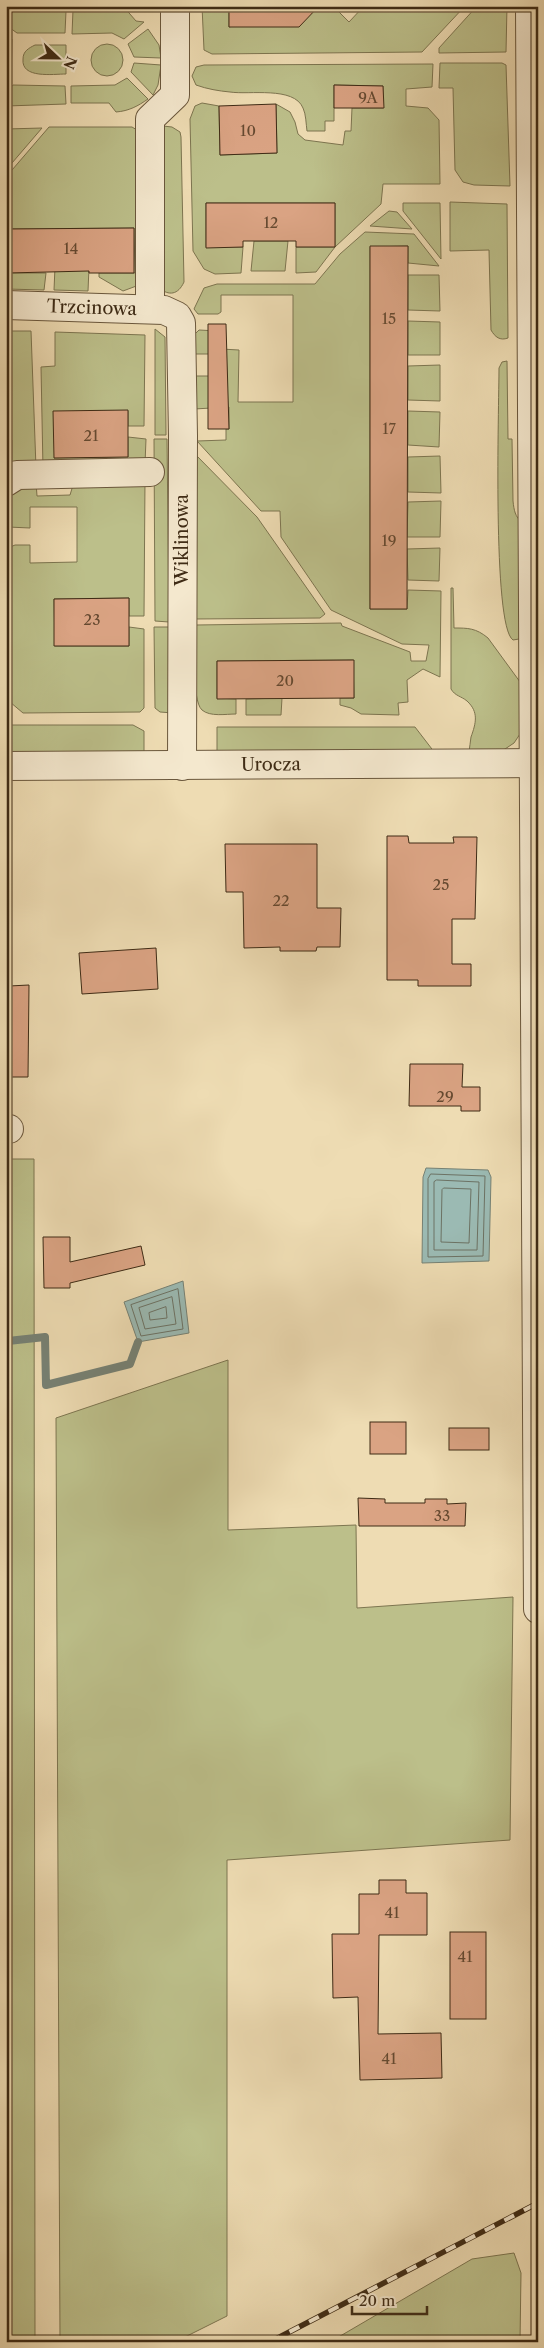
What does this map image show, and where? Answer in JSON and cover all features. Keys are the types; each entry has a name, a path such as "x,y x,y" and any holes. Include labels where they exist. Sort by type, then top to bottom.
{"street":[{"path":"150,309 150,119 175,95 175,6"},
{"path":"530,6 534,134 538,1610"},
{"name":"Trzcinowa","path":"6,306 150,309 170,311 177,316"},
{"name":"Wiklinowa","path":"177,316 181,323 183,436 182,766"},
{"path":"6,482 17,475 150,472"},
{"name":"Urocza","path":"6,766 535,763"}],"green space":[{"path":"118,6 123,6 136,21 144,22 124,39 112,33 72,34 73,10 111,11"},
{"path":"202,6 229,6 229,27 319,6 333,6 349,22 364,6 465,6 422,52 212,54 204,50"},
{"path":"477,6 507,6 506,52 439,53 439,48"},
{"path":"10,11 66,11 65,33 17,33 6,25 6,16"},
{"path":"148,29 159,45 161,58 134,57 128,44"},
{"path":"6,34 12,39 11,79 6,84"},
{"path":"107,44 113,45 118,49 122,54 122,66 118,71 113,75 107,76 101,75 96,71 92,66 91,60 92,54 96,49 101,45"},
{"path":"35,45 66,45 66,74 46,75 32,73 27,70 24,65 23,56 27,50"},
{"path":"134,63 161,65 158,85 153,95 131,72"},
{"path":"440,63 502,63 506,65 510,186 474,185 463,182 455,170 453,88 439,88"},
{"path":"433,64 432,87 406,89 406,106 428,108 439,120 440,184 383,184 381,204 335,247 335,203 206,203 206,247 243,247 241,273 215,274 204,269 193,251 190,119 195,106 202,103 219,106 220,155 277,153 276,104 290,112 298,134 305,140 343,145 345,131 351,131 352,108 383,108 383,86 334,85 334,121 325,121 325,131 307,131 303,108 298,101 281,94 226,92 196,85 192,76 196,67 204,65"},
{"path":"127,78 148,99 133,108 116,112 109,103 71,103 71,86 115,85"},
{"path":"13,85 65,86 66,104 6,106 6,93"},
{"path":"163,126 172,127 180,132 181,137 184,282 179,290 173,293 159,288"},
{"path":"49,127 132,127 142,133 139,285 123,291 99,277 99,273 135,273 134,228 7,229 7,273 46,273 44,290 6,289 6,177"},
{"path":"42,128 6,170 6,129"},
{"path":"450,202 507,204 508,338 498,338 491,330 489,250 450,251"},
{"path":"403,203 440,203 441,259 403,211"},
{"path":"389,211 397,212 412,229 370,226"},
{"path":"365,232 414,234 439,266 408,263 408,246 370,247 370,609 407,609 408,590 441,591 440,677 423,669 407,680 408,702 398,703 399,715 361,714 351,708 340,705 340,698 354,698 353,660 217,661 217,698 236,699 236,714 209,714 202,710 196,695 196,625 341,623 342,626 410,652 411,661 426,661 429,645 402,644 331,610 281,537 280,511 261,511 197,441 226,440 226,429 229,429 229,407 194,409 193,376 227,376 226,354 193,354 193,336 199,330 218,331 221,349 239,350 238,402 293,402 293,295 221,295 221,312 218,314 198,314 194,309 204,288 217,284 315,284 340,254"},
{"path":"254,241 288,241 285,271 251,271"},
{"path":"296,247 335,247 316,272 296,273"},
{"path":"55,267 89,267 88,291 54,290"},
{"path":"408,275 439,275 440,311 408,310"},
{"path":"408,321 440,322 440,355 408,355"},
{"path":"155,329 165,337 166,435 155,435"},
{"path":"6,331 31,331 36,468 12,472 12,440 6,440"},
{"path":"55,332 145,335 144,426 128,426 128,411 54,458 128,457 128,437 146,439 145,464 43,469 41,367 55,366"},
{"path":"507,361 508,439 512,439 513,501 515,513 522,522 523,633 519,639 513,640 506,626 502,597 498,513 499,368 502,362"},
{"path":"440,365 440,401 408,400 408,366"},
{"path":"408,411 440,412 439,447 408,445"},
{"path":"154,439 167,439 169,622 155,621"},
{"path":"194,453 257,517 325,614 320,618 194,619"},
{"path":"440,456 441,493 408,492 408,457"},
{"path":"145,480 144,616 129,616 129,598 54,599 55,646 129,646 129,627 144,629 144,708 140,712 23,713 10,702 8,693 8,548 15,545 30,545 30,563 77,562 77,507 30,507 30,528 8,527 9,492 36,482 37,496 70,495 74,482"},
{"path":"441,501 440,537 407,537 408,502"},
{"path":"440,548 439,581 408,580 407,549"},
{"path":"451,588 453,588 454,628 472,629 488,638 523,686 522,731 514,743 502,751 469,752 475,714 471,705 456,695 451,689"},
{"path":"154,627 169,627 173,713 160,712 155,708"},
{"path":"282,698 281,715 246,715 246,699"},
{"path":"6,725 133,725 144,731 144,754 6,755"},
{"path":"217,727 415,727 435,753 217,753"},
{"path":"6,1159 34,1159 35,2342 6,2342"},
{"path":"228,1360 228,1530 356,1525 357,1608 513,1597 510,1840 227,1860 227,2316 175,2342 60,2342 56,1418"},
{"path":"514,2253 521,2273 520,2342 330,2342 472,2259"}],"water":[{"path":"426,1168 488,1170 491,1177 489,1261 422,1263 423,1177"},
{"path":"183,1281 189,1333 138,1342 124,1302"}],"building":[{"path":"229,6 319,6 299,27 229,27"},
{"path":"334,85 383,86 384,108 334,108"},
{"path":"276,104 277,153 220,155 219,106"},
{"path":"206,203 335,203 335,247 296,247 296,241 243,241 243,247 206,248"},
{"path":"134,228 134,273 89,273 89,271 7,273 7,229"},
{"path":"370,246 408,246 407,609 370,609"},
{"path":"208,324 226,324 229,429 208,429"},
{"path":"128,410 128,457 54,458 53,411"},
{"path":"129,598 129,646 54,646 54,599"},
{"path":"354,660 354,698 217,699 217,661"},
{"path":"387,836 408,836 409,843 454,843 453,837 477,837 475,919 452,919 452,964 471,964 471,986 418,986 418,980 387,980"},
{"path":"225,844 317,844 317,908 341,908 340,947 317,947 316,951 280,951 280,947 244,948 243,892 226,892"},
{"path":"156,948 158,989 82,994 79,953"},
{"path":"29,985 28,1077 10,1077 10,1042 6,1042 6,1023 10,1023 9,986"},
{"path":"410,1064 463,1064 462,1087 480,1087 480,1111 461,1111 461,1106 409,1106"},
{"path":"43,1237 70,1237 70,1262 141,1246 145,1265 70,1283 70,1288 44,1288"},
{"path":"370,1422 406,1422 406,1454 370,1454"},
{"path":"449,1428 489,1428 489,1450 449,1450"},
{"path":"358,1498 385,1499 385,1503 425,1503 425,1499 447,1499 447,1504 466,1503 465,1526 359,1526"},
{"path":"379,1880 406,1880 406,1893 427,1893 427,1935 379,1935 378,2034 441,2033 442,2078 360,2080 358,1997 333,1998 332,1934 359,1934 359,1894 379,1894"},
{"path":"450,1932 486,1932 486,2019 450,2019"}],"waterway":[{"path":"8,1341 45,1337 46,1385 130,1364 138,1342"}],"railway":[{"path":"270,2342 538,2203"}]}
